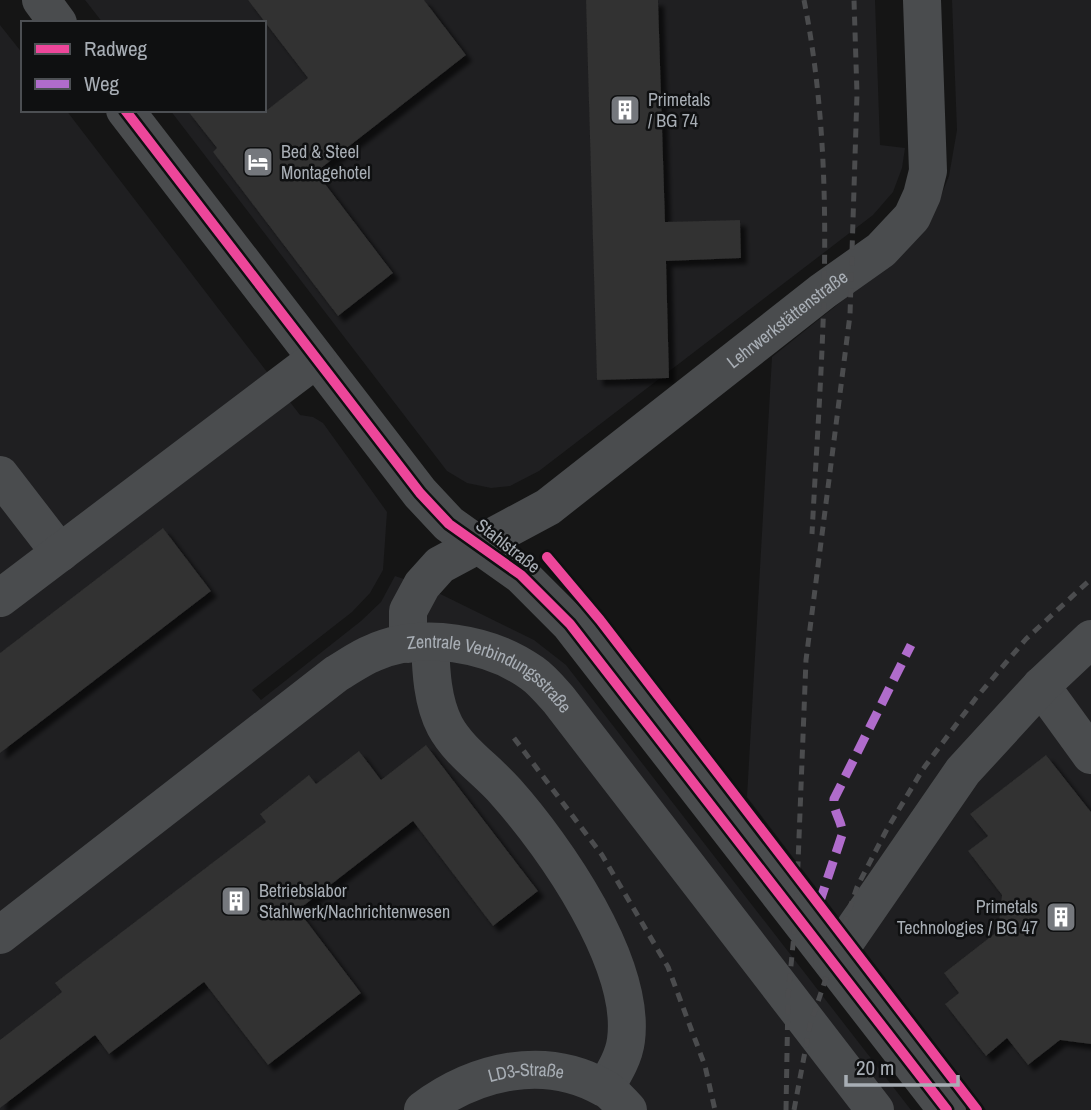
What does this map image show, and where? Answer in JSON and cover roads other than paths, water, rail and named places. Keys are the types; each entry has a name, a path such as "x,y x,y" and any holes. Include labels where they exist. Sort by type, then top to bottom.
{"street":[{"path":"41,0 57,21"},
{"name":"Lehrwerkstättenstraße","path":"617,1099 627,1019 611,956 566,872 533,825 505,790 456,742 445,725 408,611 422,584 440,565 548,507 801,308 881,250 912,217 922,195 928,171 922,0"},
{"name":"Stahlstraße","path":"127,112 420,493 449,524 521,575 569,624 947,1110"},
{"path":"0,598 316,359"},
{"path":"0,475 60,553"},
{"path":"832,961 963,771 1041,686 1091,639"},
{"name":"Zentrale Verbindungsstraße","path":"0,935 336,674 375,652 419,643 460,644 498,654 533,674 559,700 875,1110"},
{"path":"1041,686 1091,755"},
{"name":"LD3-Straße","path":"423,1110 447,1092 488,1074 526,1070 563,1073 617,1099"}],"railway":[{"path":"804,0 815,66 824,200 823,334 812,534"},
{"path":"786,1110 788,996 796,914 806,660 850,315 857,94 854,0"},
{"path":"794,1110 810,1025 857,887 886,831 923,769 976,698 1026,639 1091,579"},
{"path":"514,738 602,855 668,967 705,1066 715,1110"}],"place":[{"name":"Primetals / BG 74","path":"625,110"},
{"name":"Bed & Steel Montagehotel","path":"258,162"},
{"name":"Betriebslabor Stahlwerk/Nachrichtenwesen","path":"236,901"},
{"name":"Primetals Technologies / BG 47","path":"1061,917"}]}
